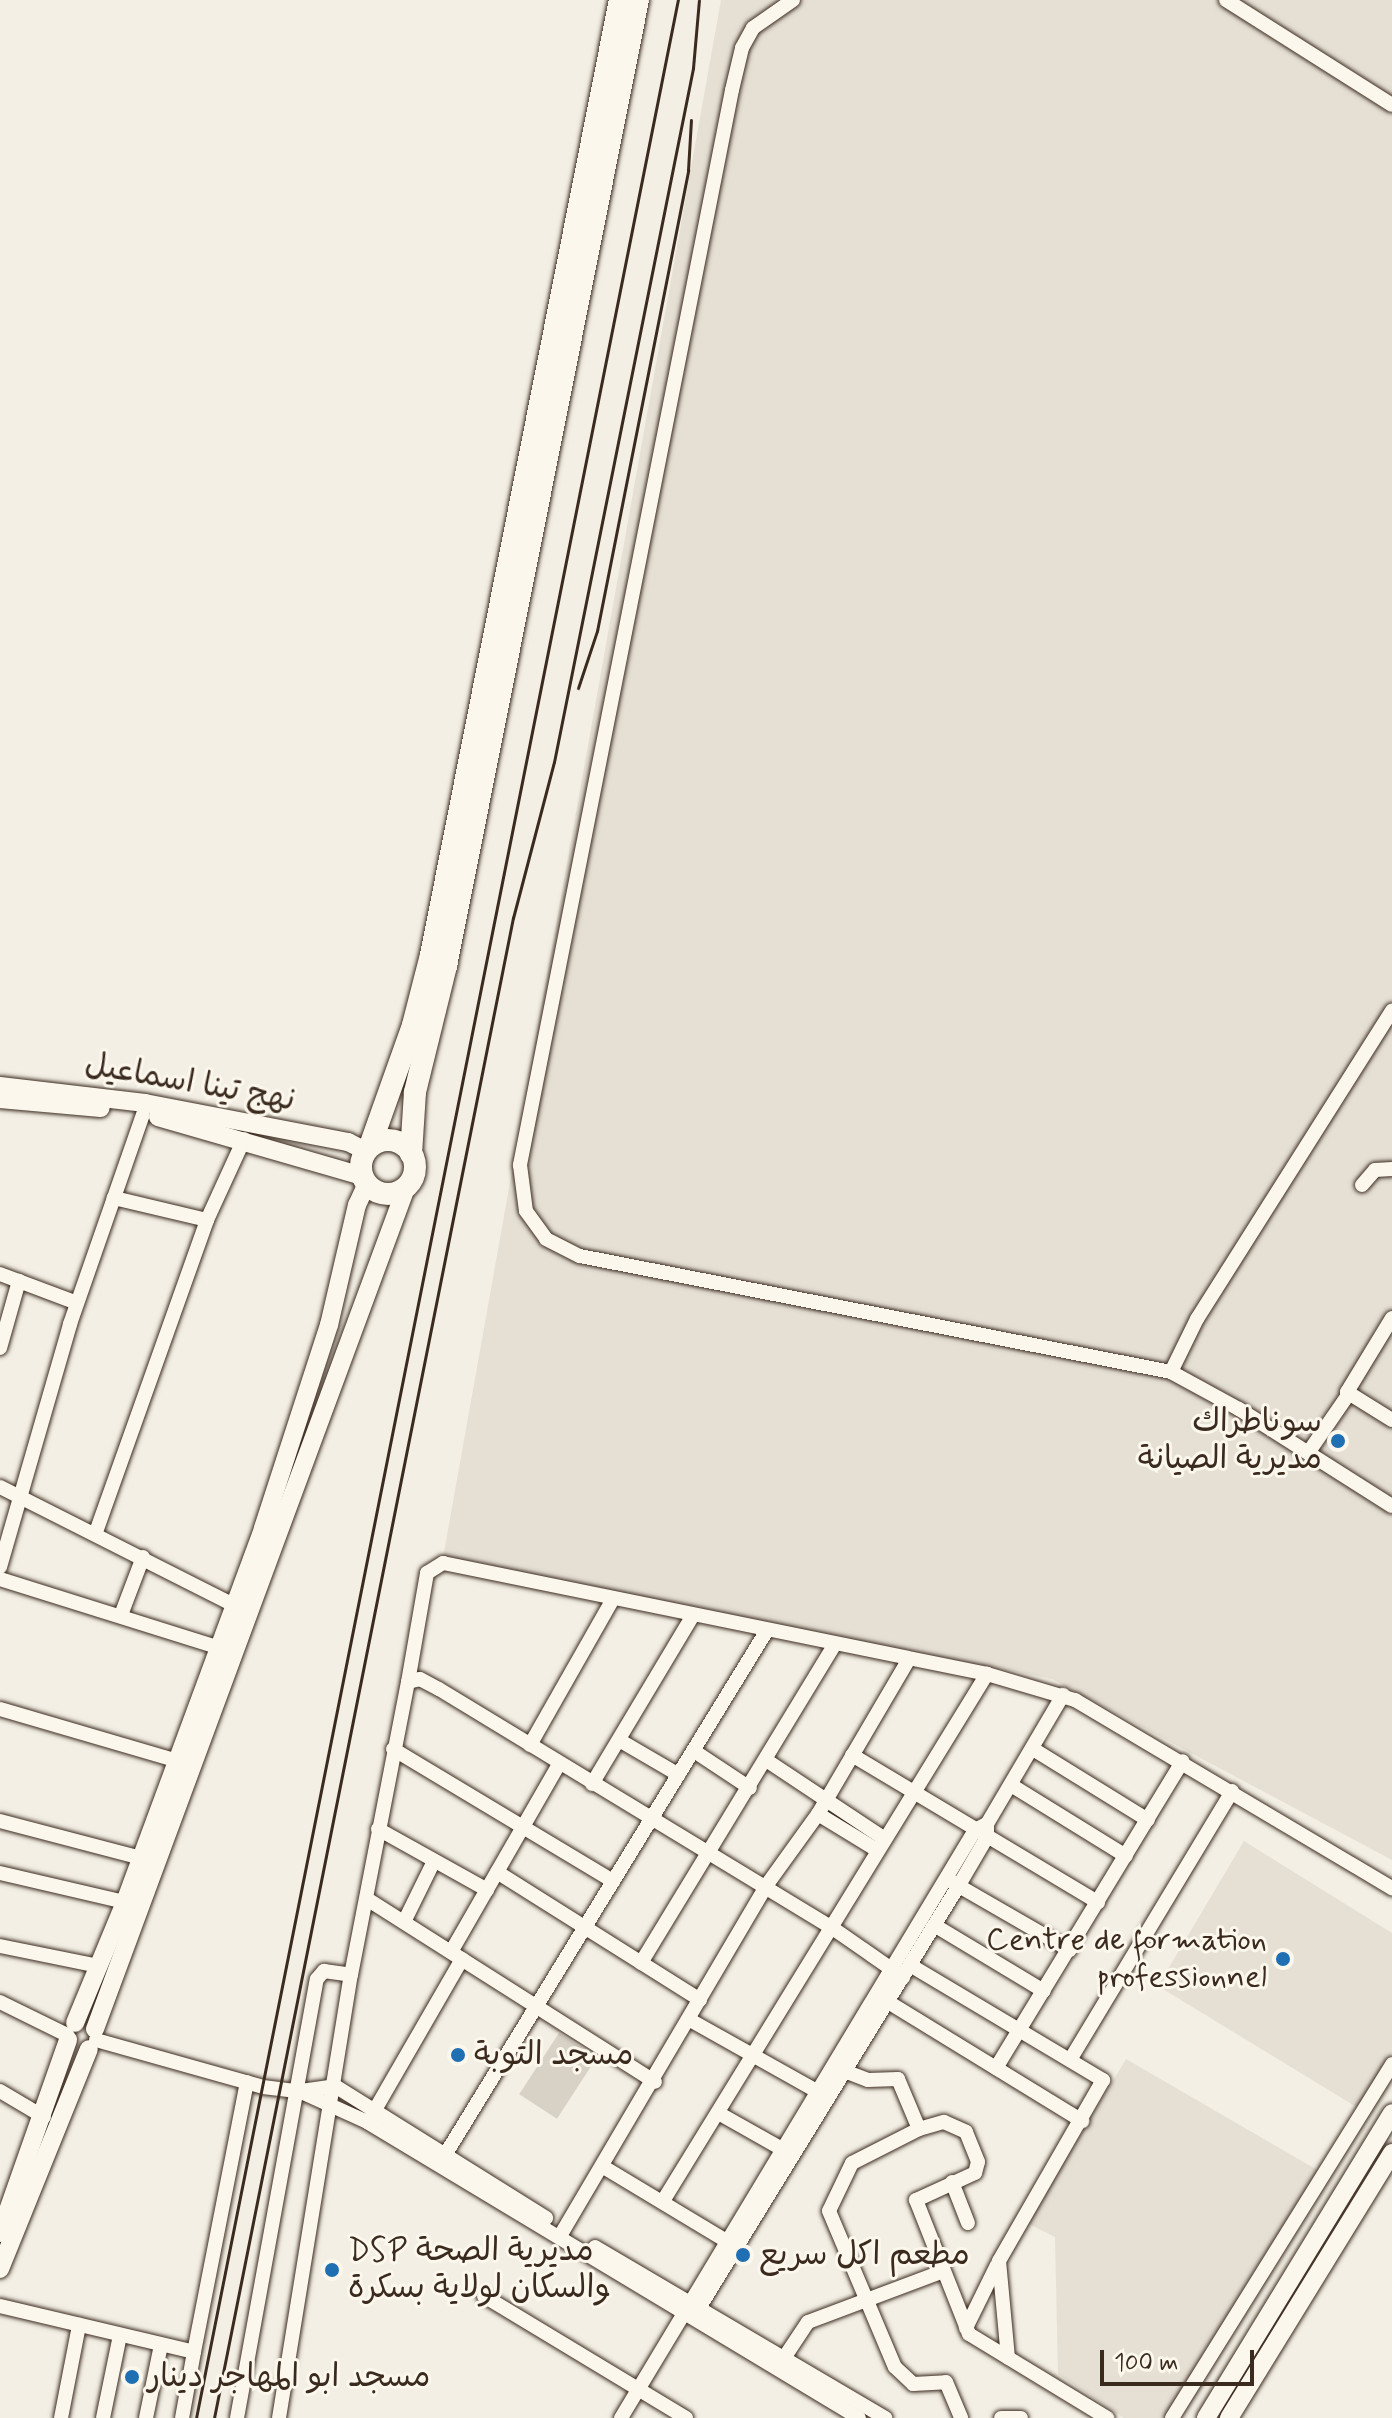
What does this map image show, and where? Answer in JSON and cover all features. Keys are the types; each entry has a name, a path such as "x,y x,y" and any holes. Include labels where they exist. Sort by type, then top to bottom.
{"highway":[{"path":"620,0 431,955 410,1036 368,1148 365,1180 384,1193 407,1185 414,1173 411,1154 415,1092 449,950 638,0"},
{"path":"368,1148 393,1140 411,1154"}],"main road":[{"name":"نهج تينا اسماعيل","path":"0,1086 145,1103 368,1148"},
{"name":"نهج تينا اسماعيل","path":"0,1099 143,1114 244,1139 365,1180"},
{"path":"0,2233 6,2197 44,2117 70,2033 125,1902 178,1761 298,1426 365,1180"},
{"path":"0,2269 93,2039 407,1185"},
{"path":"70,2033 88,2023 93,2039"},
{"path":"70,2033 78,2050 93,2039"},
{"path":"1206,2418 1392,2113"},
{"path":"1229,2418 1392,2153"}],"street":[{"path":"793,0 753,28 742,48 732,90 520,1165 522,1201 540,1234 580,1256 1171,1372 1392,1506"},
{"path":"1226,0 1392,105"},
{"path":"1171,1372 1197,1319 1392,1010"},
{"path":"0,1567 77,1303 143,1114"},
{"path":"96,1532 207,1220 244,1139"},
{"path":"1362,1185 1375,1170 1392,1169"},
{"path":"114,1198 207,1220"},
{"path":"0,1274 77,1303"},
{"path":"0,1348 19,1281"},
{"path":"1308,1453 1348,1395 1392,1318"},
{"path":"1348,1395 1392,1420"},
{"path":"0,1487 96,1532 234,1605"},
{"path":"121,1615 143,1557"},
{"path":"282,2417 351,1975 424,1584 437,1564 987,1674 1063,1695 1183,1761 1392,1888"},
{"path":"0,1579 220,1648"},
{"path":"530,1745 613,1599"},
{"path":"592,1784 692,1617"},
{"path":"443,2159 539,2007 584,1927 766,1632"},
{"path":"641,1963 709,1857 834,1645"},
{"path":"562,2232 655,2082 766,1886 818,1814 909,1659"},
{"path":"663,2201 720,2114 987,1674"},
{"path":"408,1682 420,1679 439,1689 709,1857 766,1886 902,1971 1021,2031 1103,2080 999,2261 966,2328"},
{"path":"621,2418 847,2072 888,2002 902,1971 1063,1695"},
{"path":"0,1709 178,1761"},
{"path":"619,1740 679,1775"},
{"path":"393,1749 613,1881"},
{"path":"1033,1749 1148,1820"},
{"path":"694,1751 750,1788"},
{"path":"852,1755 913,1793 983,1830 1098,1902"},
{"path":"766,1760 826,1800 881,1845"},
{"path":"996,2068 1183,1761"},
{"path":"367,2122 456,1956 487,1890 559,1764"},
{"path":"1011,1785 1126,1856"},
{"path":"1070,2060 1232,1791"},
{"path":"818,1814 881,1845"},
{"path":"0,1821 141,1858"},
{"path":"378,1829 487,1890"},
{"path":"404,1922 434,1861"},
{"path":"497,1872 700,2000"},
{"path":"0,1873 125,1902"},
{"path":"689,2311 820,2093 934,1925 954,1882"},
{"path":"954,1882 1070,1950"},
{"path":"367,1899 655,2082"},
{"path":"934,1925 1044,1991"},
{"path":"0,1946 98,1966"},
{"path":"237,2418 317,1979 324,1971 351,1975"},
{"path":"0,2002 70,2033"},
{"path":"888,2002 1082,2121"},
{"path":"690,2020 820,2093"},
{"path":"93,2039 247,2082 298,2091 443,2159"},
{"path":"1172,2418 1392,2064"},
{"path":"847,2072 868,2080 898,2079 919,2129"},
{"path":"182,2418 247,2082"},
{"path":"298,2091 335,2086 376,2109 443,2159 859,2418"},
{"path":"0,2091 44,2117"},
{"path":"720,2114 784,2150"},
{"path":"961,2418 946,2382 906,2381 862,2299 831,2219 832,2197 859,2157 919,2129 944,2122 966,2132 977,2169 916,2200 966,2328 1008,2358 1107,2418"},
{"path":"602,2166 728,2242"},
{"path":"952,2182 968,2223"},
{"path":"999,2261 1008,2358"},
{"path":"784,2358 808,2322 862,2299 944,2271"},
{"path":"484,2296 686,2418"},
{"path":"0,2306 194,2352"},
{"path":"689,2311 784,2358 885,2418"},
{"path":"61,2418 79,2325"},
{"path":"103,2418 120,2335"},
{"path":"146,2418 161,2345"},
{"path":"1001,2418 1021,2418"}],"shaded area":[{"path":"721,0 1392,0 1392,1860 1052,1679 443,1558"},
{"name":"Centre de formation professionnel","path":"1244,1841 1392,1933 1392,2052 1358,2108 1158,1986"},
{"path":"559,2033 597,2058 557,2119 519,2094"},
{"path":"1126,2059 1319,2171 1165,2418 1124,2418 1058,2374 1055,2237 1027,2223"}],"railway":[{"path":"196,2418 678,0"},
{"path":"214,2418 513,918 554,762 693,68 699,0"},
{"path":"578,688 597,631 688,170 691,120"}],"place":[{"name":"سوناطراك مديرية الصيانة","path":"1338,1441"},
{"name":"Centre de formation professionnel","path":"1283,1959"},
{"name":"مسجد التوبة","path":"458,2055"},
{"name":"مطعم اكل سريع","path":"743,2255"},
{"name":"DSP مديرية الصحة والسكان لولاية بسكرة","path":"332,2270"},
{"name":"مسجد ابو المهاجر دينار","path":"132,2377"}]}
